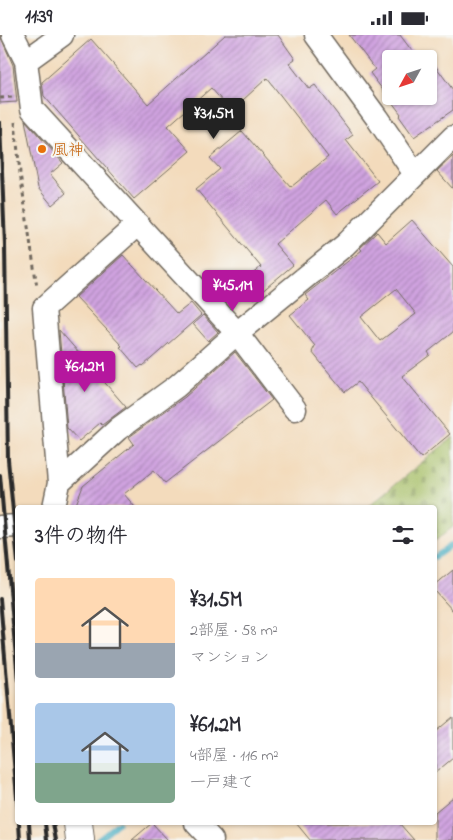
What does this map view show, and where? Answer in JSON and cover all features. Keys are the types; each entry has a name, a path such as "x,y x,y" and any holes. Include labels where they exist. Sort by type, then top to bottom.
{"street":[{"path":"13,35 26,61 32,109 237,333 295,409"},
{"path":"26,61 62,35"},
{"path":"316,35 372,111 415,174"},
{"path":"59,483 118,429 177,386 237,333 345,245 453,137"},
{"path":"54,505 59,483 44,308 138,224"},
{"path":"0,527 15,526"},
{"path":"78,825 80,840"},
{"path":"198,825 212,840"}],"path":[{"path":"15,120 20,173 36,283 44,308"}],"green space":[{"path":"453,437 453,527 437,539 437,505 369,505"}],"building":[{"path":"0,35 13,65 17,102 0,103"},
{"path":"225,35 278,35 295,59 289,63 309,89 315,85 353,135 346,140 378,181 337,214 326,200 275,244 293,265 253,299 240,284 261,267 196,189 220,169 210,158 242,131 291,187 328,157 267,78 231,111 211,88 168,126 190,151 134,199 44,96 42,82 91,39 148,104"},
{"path":"349,35 400,35 411,50 382,50 382,89 370,73 375,69"},
{"path":"438,69 453,90 453,110 414,137 399,116 401,114 394,105 438,105"},
{"name":"風神","path":"25,120 63,163 50,174 66,193 52,205 38,188"},
{"path":"453,156 453,189 437,171"},
{"path":"412,220 453,267 453,332 428,352 430,355 402,376 450,434 421,458 358,382 345,392 312,352 315,346 290,315 309,300 305,295 362,250 360,248 377,232 386,243","holes":["396,289 416,314 380,341 361,317"]},
{"path":"123,255 177,314 191,303 201,315 143,366 138,368 120,347 122,346 76,297"},
{"path":"203,315 218,332 208,341 193,324"},
{"path":"59,330 126,407 102,425 100,423 79,441 67,428"},
{"path":"235,352 272,400 165,483 154,470 124,494 133,505 76,505 83,486 134,444 129,437 185,397"},
{"path":"453,570 453,611 437,593 437,583"},
{"path":"453,717 453,758 437,771 437,730"},
{"path":"453,797 453,840 435,840 437,810"},
{"path":"150,825 154,825 168,840 132,840"},
{"path":"298,825 401,825 414,840 310,840"}],"waterway":[{"path":"437,556 453,544"},
{"path":"97,840 116,825"}],"railway":[{"path":"0,123 5,245 8,460 15,531"},
{"path":"0,475 15,646"},
{"path":"0,599 15,774"},
{"path":"19,825 20,840"},
{"path":"29,825 30,840"},
{"path":"45,825 47,840"},
{"path":"53,825 56,840"}],"place":[{"name":"風神","path":"42,149"}]}
